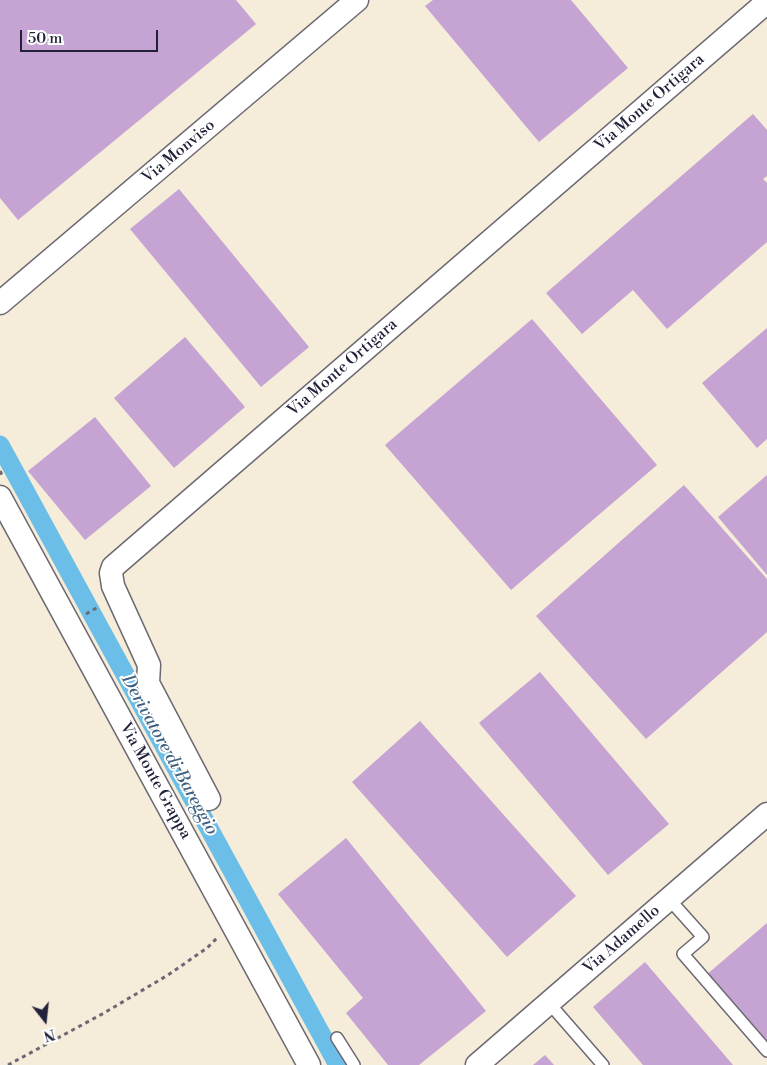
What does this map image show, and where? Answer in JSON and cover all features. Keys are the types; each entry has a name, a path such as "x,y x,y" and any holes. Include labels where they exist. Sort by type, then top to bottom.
{"street":[{"name":"Via Monviso","path":"0,303 357,0"},
{"name":"Via Monte Ortigara","path":"209,799 148,682 149,665 113,586 111,573 113,567 767,2"},
{"name":"Via Monte Grappa","path":"0,497 309,1065"},
{"name":"Via Adamello","path":"477,1065 767,814"}],"lane":[{"path":"669,899 703,937 683,954 767,1052"},
{"path":"549,1003 603,1065"},
{"path":"337,1038 354,1065"}],"path":[{"path":"86,614 101,605"},
{"path":"8,1065 104,1013 168,975 207,948 223,934 235,928"}],"building":[{"path":"0,0 236,0 256,24 18,220 0,198"},
{"path":"433,0 571,0 628,68 539,142 425,6"},
{"path":"753,114 767,130 767,176 763,179 767,183 767,242 667,329 633,290 582,334 546,293"},
{"path":"179,189 309,347 261,387 130,229"},
{"path":"532,319 657,465 511,590 385,445"},
{"path":"767,328 767,439 757,448 702,383"},
{"path":"185,337 245,407 174,468 114,398"},
{"path":"95,417 151,486 85,540 28,471"},
{"path":"767,475 767,575 718,517"},
{"path":"684,485 767,579 767,632 646,739 536,616"},
{"path":"540,672 669,824 608,875 479,723"},
{"path":"420,721 576,896 507,957 352,782"},
{"path":"346,838 486,1011 419,1065 388,1065 346,1013 363,998 278,894"},
{"path":"767,923 767,1049 705,976"},
{"path":"645,962 733,1065 643,1065 593,1007"},
{"path":"545,1055 554,1065 533,1065"}],"waterway":[{"name":"Derivatore di Bareggio","path":"0,445 338,1065"}]}
